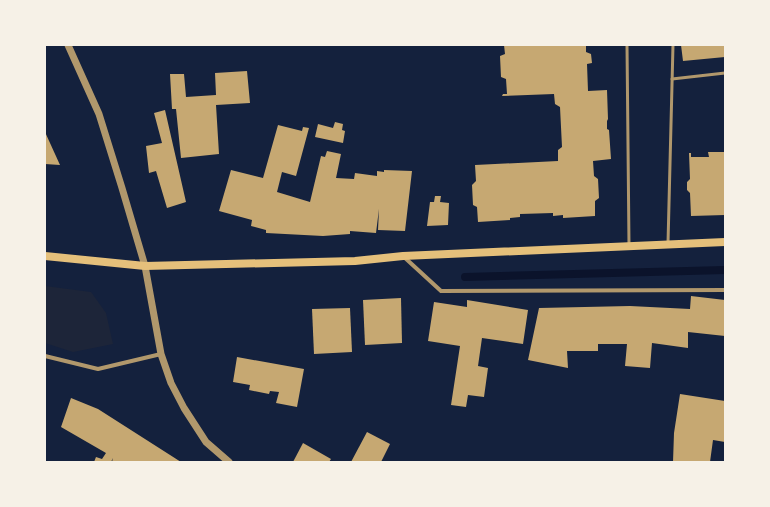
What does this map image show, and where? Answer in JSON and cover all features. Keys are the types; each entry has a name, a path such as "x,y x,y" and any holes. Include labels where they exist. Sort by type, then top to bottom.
{"main road":[{"path":"45,256 145,266 355,261 403,256 725,242"}],"street":[{"path":"68,45 99,114 145,266 160,354 170,383 206,442 229,462"},
{"path":"403,256 441,291 725,290"},
{"path":"45,356 98,369 160,354"}],"lane":[{"path":"627,45 629,246"},
{"path":"668,245 673,45"},
{"path":"672,79 725,73"}],"shaded area":[{"path":"45,286 91,292 106,313 113,344 73,352 45,343"}],"building":[{"path":"504,45 586,45 586,52 591,54 592,63 587,64 588,91 607,90 607,129 609,130 611,159 593,161 594,176 598,179 599,198 595,201 595,216 563,218 563,215 553,216 553,213 520,214 520,217 510,218 510,220 478,222 477,207 473,205 472,185 476,181 475,165 558,161 558,150 562,147 560,107 555,104 554,94 502,96 503,94 507,94 506,79 501,77 500,56 505,54"},
{"path":"681,45 725,45 725,57 683,61"},
{"path":"247,71 250,103 216,105 219,154 181,158 176,109 172,109 170,74 184,74 186,97 216,95 215,73"},
{"path":"165,110 186,202 167,208 156,171 149,173 146,146 162,143 154,113"},
{"path":"335,122 343,124 342,130 345,131 343,143 315,137 318,124 333,128"},
{"path":"278,125 302,131 303,127 309,128 296,176 282,172 277,192 310,202 321,156 325,157 327,151 341,154 336,178 354,179 355,173 377,176 377,171 384,172 384,170 412,171 405,231 378,230 379,209 376,233 350,231 350,234 323,236 266,233 266,230 251,226 252,220 219,211 231,170 263,178"},
{"path":"45,132 60,165 45,164"},
{"path":"708,152 725,152 725,215 691,216 690,193 687,190 687,182 690,179 689,153 691,153 691,157 709,157"},
{"path":"435,196 441,196 440,202 449,203 448,225 427,226 430,202 434,202"},
{"path":"691,296 725,300 725,336 688,332 688,348 652,343 650,368 625,366 627,344 598,344 598,351 567,351 568,368 528,360 539,308 630,306 690,309"},
{"path":"401,298 402,343 365,345 363,300"},
{"path":"467,300 528,310 523,344 482,338 478,366 488,368 484,397 468,395 466,407 451,405 460,346 428,341 434,302 467,307"},
{"path":"350,308 352,352 314,354 312,309"},
{"path":"237,357 304,369 297,407 276,403 279,392 270,391 269,394 249,390 250,385 233,382"},
{"path":"680,394 725,401 725,442 713,440 710,462 673,462 674,433"},
{"path":"71,398 98,409 181,462 112,462 113,458 111,462 94,462 96,457 102,459 106,453 61,427"},
{"path":"367,432 390,444 381,462 351,462"},
{"path":"303,443 331,459 329,462 293,462"}],"waterway":[{"path":"465,277 725,270"}]}
